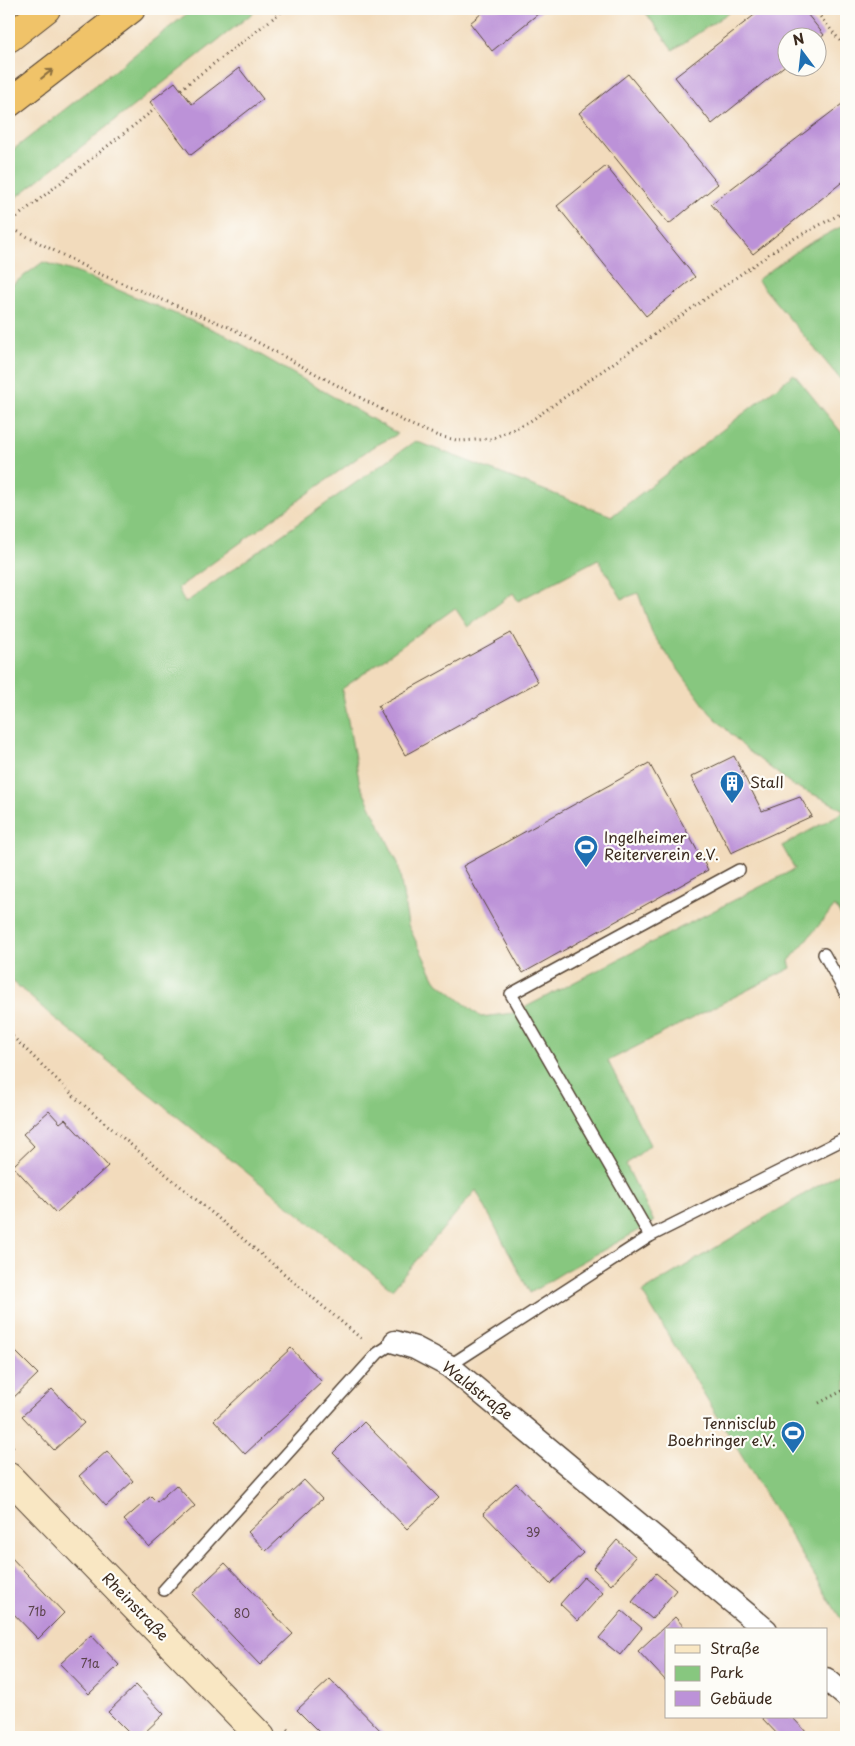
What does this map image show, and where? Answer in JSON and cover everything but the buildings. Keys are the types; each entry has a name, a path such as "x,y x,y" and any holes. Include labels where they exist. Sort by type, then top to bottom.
{"highway":[{"path":"9,38 46,9"},
{"path":"9,104 131,9"}],"main road":[{"name":"Rheinstraße","path":"9,1477 261,1737"}],"street":[{"name":"Waldstraße","path":"387,1348 415,1348 449,1366 764,1628"},
{"path":"828,1681 846,1696"}],"lane":[{"path":"650,1236 511,994 739,870"},
{"path":"824,954 846,994"},
{"path":"449,1366 650,1236 846,1138"},
{"path":"164,1590 387,1348"}],"path":[{"path":"181,89 285,9"},
{"path":"814,9 846,48"},
{"path":"9,223 155,109"},
{"path":"9,227 95,272 231,328 407,423 438,436 461,441 491,439 529,422 784,244 846,211"},
{"path":"9,1033 79,1101 387,1348"},
{"path":"819,1403 846,1389"}],"green space":[{"path":"193,9 258,9 9,203 9,153"},
{"path":"643,9 734,9 673,50"},
{"path":"846,224 846,386 757,280 803,247"},
{"path":"43,262 75,272 226,335 398,434 371,448 178,588 185,603 415,441 612,516 794,374 846,438 846,924 835,906 789,961 791,968 608,1061 650,1145 626,1165 654,1222 530,1293 476,1190 392,1289 52,1016 9,978 9,287","holes":["598,559 622,599 638,593 653,635 710,713 746,749 794,786 824,799 845,811 782,846 795,869 514,1013 481,1017 435,980 408,925 398,863 360,785 342,689 455,608 468,627 513,593 518,601"]},
{"name":"Tennisclub Boehringer e.V.","path":"846,1169 846,1624 839,1616 642,1292"}],"place":[{"name":"Stall","path":"732,804"},
{"name":"Ingelheimer Reiterverein e.V.","path":"586,868"},
{"name":"Tennisclub Boehringer e.V.","path":"793,1454"}]}
